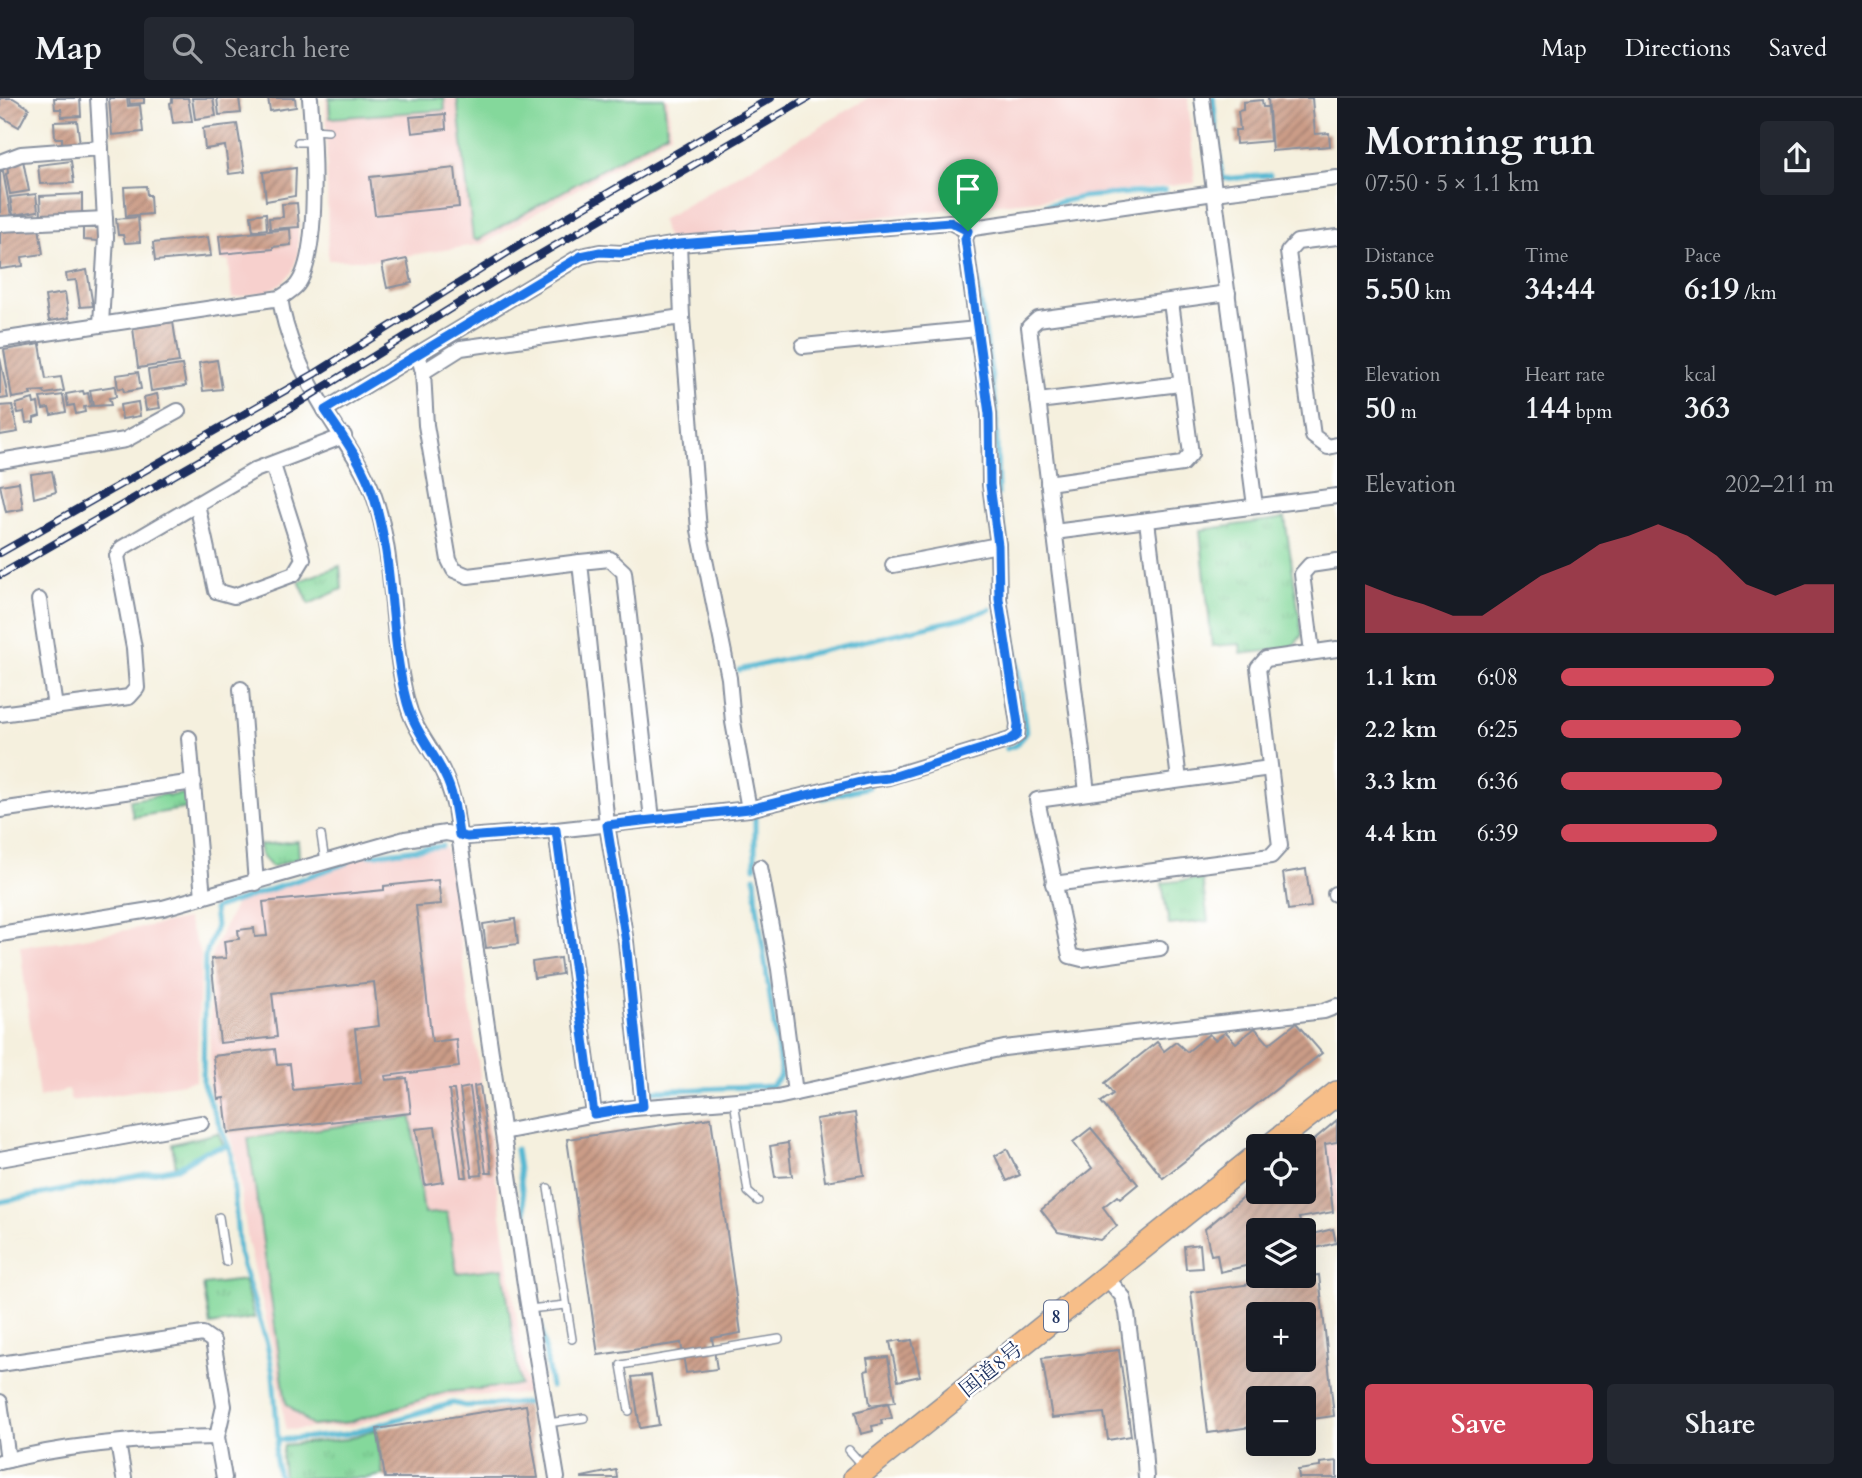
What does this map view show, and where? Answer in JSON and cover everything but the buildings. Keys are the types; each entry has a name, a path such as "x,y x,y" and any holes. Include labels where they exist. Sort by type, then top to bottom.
{"highway":[{"path":"1285,1134 1337,1093"},
{"name":"国道8号","path":"861,1474 1246,1165"}],"street":[{"path":"98,98 106,268 100,324"},
{"path":"0,340 280,298 297,284 308,258 312,230 307,138 310,98"},
{"path":"1202,98 1255,506"},
{"path":"0,162 21,154 101,148"},
{"path":"0,934 87,915 163,908 405,839 446,833 467,837 556,830 749,809 868,780 889,778 1010,740 1017,735 1018,724 999,599 998,545 990,485 989,414 965,239 968,231 973,228 1214,193 1337,178"},
{"path":"0,224 105,219"},
{"path":"325,410 581,256 679,244 950,222 968,231"},
{"path":"1337,237 1297,242 1288,252 1313,436 1328,447 1337,445"},
{"path":"679,244 699,530 729,678 733,722 749,809"},
{"path":"1087,792 1029,327 1038,319 1228,293"},
{"path":"280,298 284,324 296,353 325,410 344,436 364,472 383,530 407,703 412,718 446,776 455,808 529,1309 557,1478"},
{"path":"1048,483 1182,464 1191,454 1171,302"},
{"path":"423,372 461,348 682,317"},
{"path":"803,346 977,329"},
{"path":"418,354 423,372 426,425 449,560 454,569 468,576 610,559 624,572 652,819"},
{"path":"1038,401 1180,384"},
{"path":"0,461 125,440 178,411"},
{"path":"0,714 129,697 137,688 134,648 117,556 122,548 255,470 344,436"},
{"path":"197,504 216,591 234,596 294,574 303,559 273,465"},
{"path":"1054,532 1337,496"},
{"path":"1147,521 1179,780"},
{"path":"893,565 998,545"},
{"path":"1312,652 1302,574 1310,565 1337,561"},
{"path":"580,562 607,825 626,942 643,1106"},
{"path":"39,600 55,707"},
{"path":"1054,884 1271,856 1279,846 1258,668 1266,659 1337,649"},
{"path":"241,689 256,883"},
{"path":"188,738 203,897"},
{"path":"1160,948 1082,959 1070,956 1037,800 1270,768"},
{"path":"0,810 194,782"},
{"path":"556,830 594,1114"},
{"path":"760,867 800,1094"},
{"path":"503,1132 643,1106 800,1094 1004,1048 1324,1011 1337,1006"},
{"path":"0,1159 201,1123"},
{"path":"1106,1277 1123,1297 1127,1313 1146,1478"},
{"path":"0,1364 161,1336 203,1334 213,1341 224,1406 217,1437 224,1478"},
{"path":"0,1402 4,1461 154,1438 217,1437"},
{"path":"118,1443 124,1478"}],"lane":[{"path":"307,138 328,131"},
{"path":"321,835 325,862"},
{"path":"734,1101 748,1192 758,1201"},
{"path":"548,1188 572,1339"},
{"path":"219,1217 226,1262"},
{"path":"529,1309 566,1305"},
{"path":"629,1410 621,1365 779,1339"},
{"path":"548,1423 584,1418"},
{"path":"849,1450 861,1474"}],"shaded area":[{"path":"326,98 668,98 671,134 483,244 378,260 328,260"},
{"path":"868,98 1188,98 1195,183 667,240 661,220"},
{"path":"298,228 298,255 292,272 283,282 267,292 232,298 229,261 221,261 217,236"},
{"path":"446,848 528,1394 448,1396 353,1426 286,1430 275,1356 248,1242 234,1146 209,1087 212,953 238,899 366,856 396,850"},
{"path":"187,919 201,955 196,1081 71,1101 68,1090 39,1097 20,946 61,942"},
{"path":"1337,1143 1337,1238 1326,1144"}],"green space":[{"path":"329,98 444,98 445,110 330,118"},
{"path":"457,98 664,98 667,132 478,240 473,239"},
{"path":"1285,518 1302,635 1292,648 1241,654 1240,644 1212,646 1200,530"},
{"path":"340,566 342,589 309,604 299,581"},
{"path":"189,793 190,808 133,817 130,800"},
{"path":"298,841 299,858 272,867 261,855 259,845"},
{"path":"1202,878 1208,921 1169,925 1162,883"},
{"path":"411,1117 424,1214 447,1212 457,1273 503,1268 520,1385 446,1392 350,1422 312,1426 286,1403 248,1138"},
{"path":"218,1133 224,1146 204,1150 176,1167 172,1144"},
{"path":"244,1280 254,1318 210,1325 203,1285"},
{"path":"376,1429 383,1475 366,1478 284,1478 284,1445 347,1439"}],"waterway":[{"path":"1213,98 1222,179 1270,175"},
{"path":"1047,205 1082,197 1165,190"},
{"path":"977,278 996,406 998,494"},
{"path":"1001,515 1005,537"},
{"path":"1006,554 1009,604 1026,732 1017,745 1006,749"},
{"path":"739,670 968,617 990,609"},
{"path":"823,798 868,787"},
{"path":"755,814 755,867"},
{"path":"369,855 442,846"},
{"path":"279,1478 275,1454 278,1440 273,1374 267,1344 239,1253 231,1153 203,1084 205,957 216,926 214,909 347,863"},
{"path":"652,1091 772,1086 781,1075 755,877"},
{"path":"0,1202 177,1168 205,1151 228,1146"},
{"path":"516,1149 537,1291"},
{"path":"541,1325 551,1387"},
{"path":"278,1440 347,1434 453,1403 465,1406 527,1403"}],"railway":[{"path":"0,553 316,373 526,241 771,98"},
{"path":"0,575 279,415 498,279 808,98"}],"route":[{"path":"950,222 968,231 965,239 989,414 990,485 998,545 999,599 1018,724 1017,735 1010,740 889,778 868,780 749,809 607,825 626,942 643,1106 594,1114 556,830 467,837 459,835 446,776 420,734 407,703 383,530 374,496 355,455 325,410 581,256 679,244 950,222"}]}
